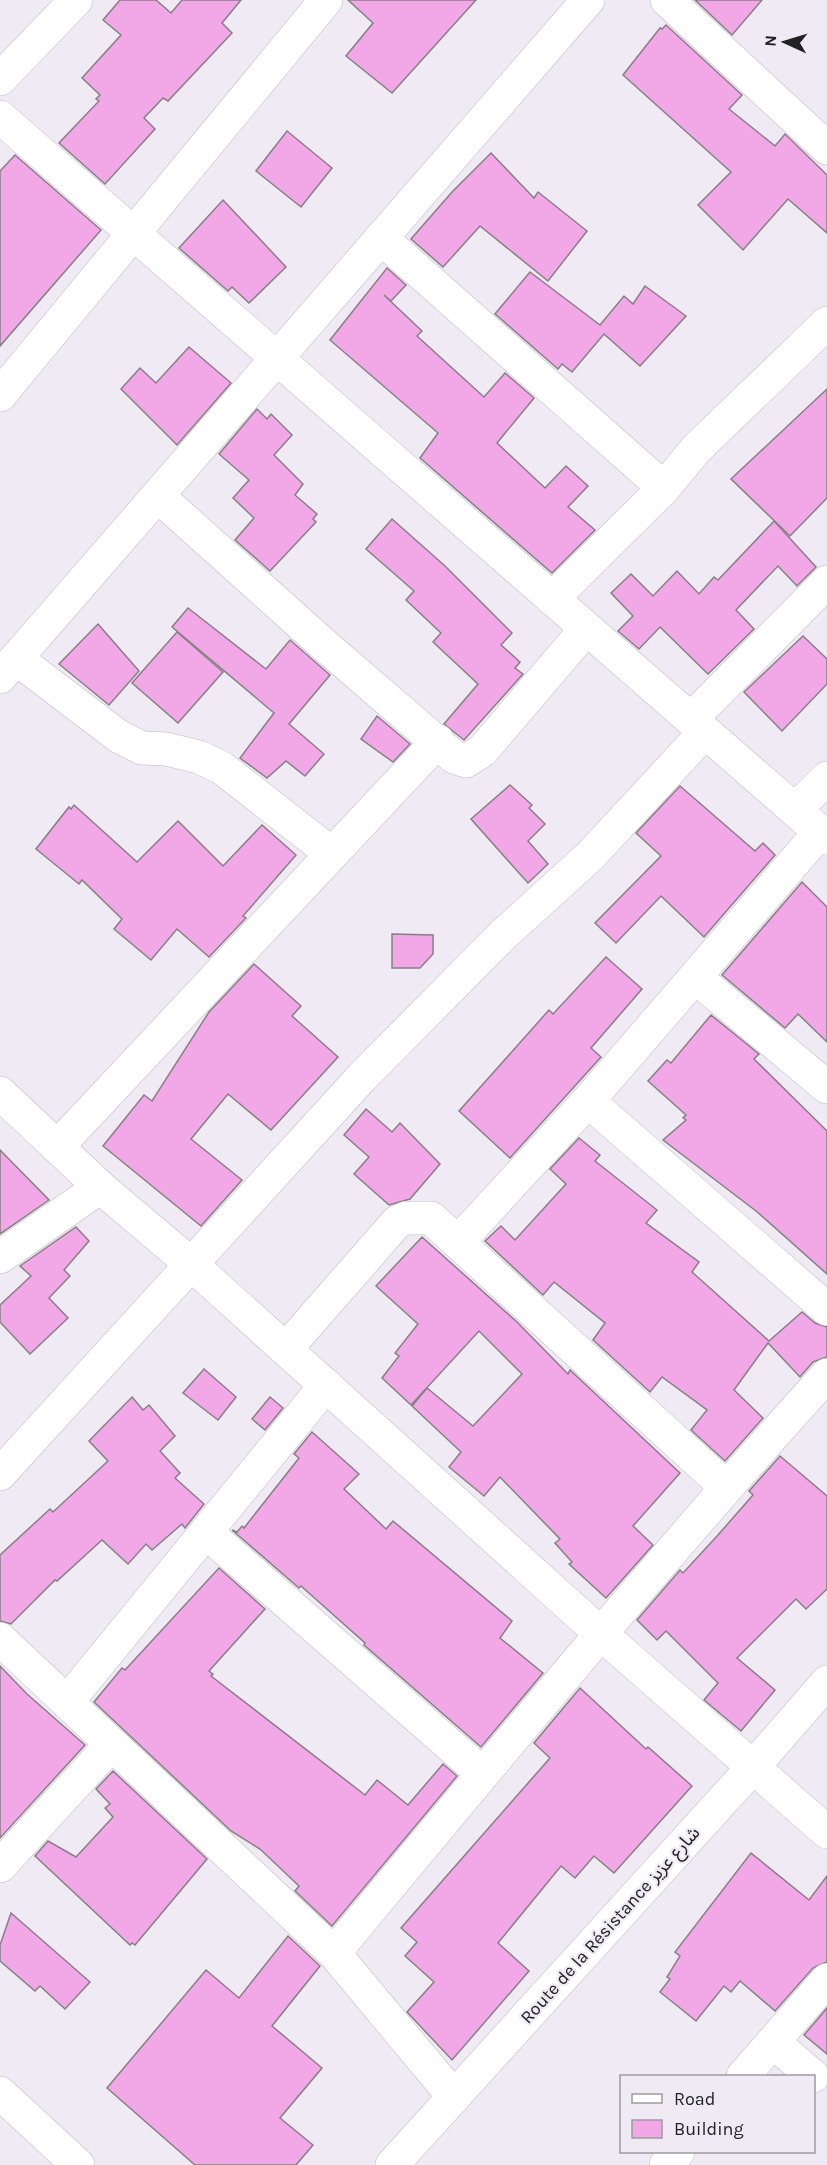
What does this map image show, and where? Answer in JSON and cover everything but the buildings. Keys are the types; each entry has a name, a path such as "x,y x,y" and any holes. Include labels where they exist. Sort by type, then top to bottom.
{"street":[{"path":"0,79 76,0"},
{"path":"6,374 133,236 326,0"},
{"path":"332,854 222,768 199,757 142,748 118,736 8,668 588,0"},
{"path":"667,0 827,148"},
{"path":"0,117 133,236 824,835 695,977 588,1101 458,1242"},
{"path":"381,238 664,488"},
{"path":"552,598 664,488 696,449 827,323"},
{"path":"158,496 454,757 466,760 475,757 586,629"},
{"path":"0,1474 362,1077 504,933 590,856 698,726 827,582"},
{"path":"57,1147 438,741"},
{"path":"795,810 827,778"},
{"path":"695,977 827,1086"},
{"path":"0,1093 100,1187 190,1263 600,1633 827,1832"},
{"path":"588,1101 827,1309"},
{"path":"0,1257 100,1187"},
{"path":"286,1349 397,1222 406,1218 431,1218 726,1487"},
{"path":"334,1953 600,1633 726,1487 827,1375"},
{"path":"67,1701 326,1385"},
{"path":"206,1532 483,1774"},
{"path":"0,1639 334,1953 454,2097"},
{"name":"Route de la Résistance شارع عزيز","path":"392,2165 754,1766 827,1682"},
{"path":"0,1866 111,1745"},
{"path":"744,2075 827,1980"},
{"path":"773,2042 811,2075"},
{"path":"815,2079 827,2089"},
{"path":"0,2092 78,2165"},
{"path":"666,2165 676,2153"}]}
